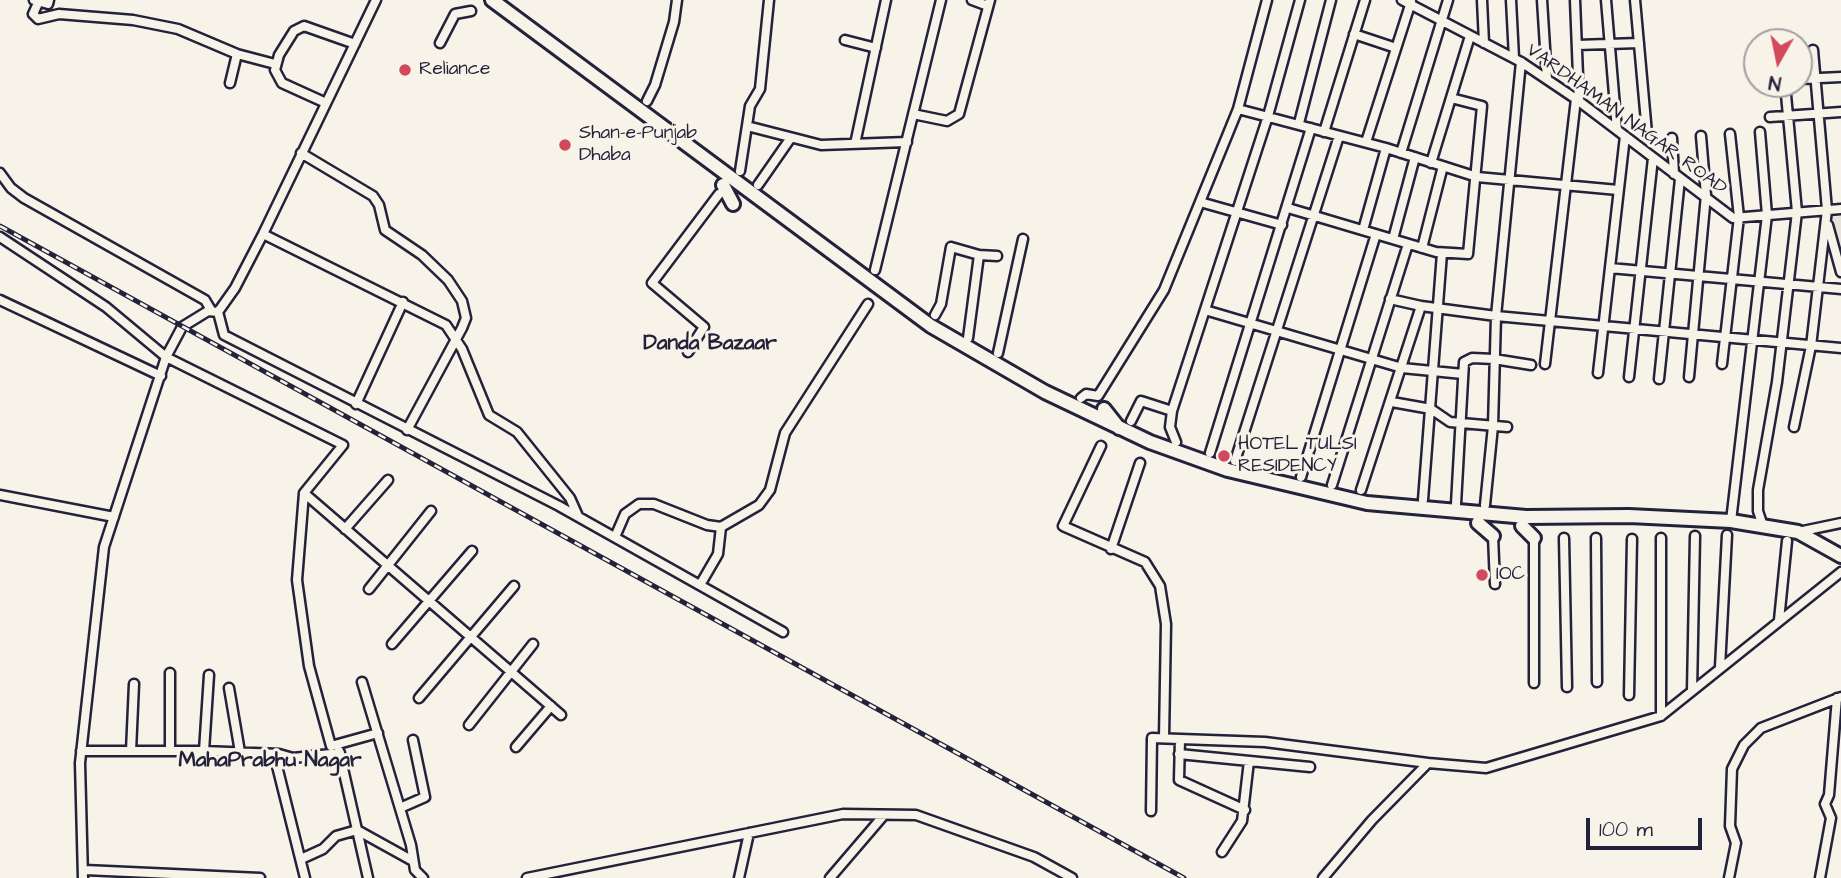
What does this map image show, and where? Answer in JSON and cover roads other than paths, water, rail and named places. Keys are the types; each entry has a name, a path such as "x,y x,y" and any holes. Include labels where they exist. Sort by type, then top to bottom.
{"highway":[{"path":"497,2 938,330 1034,387 1126,426 1232,465 1367,503 1524,522 1629,516 1731,521 1798,532 1841,556"},
{"path":"643,98 648,115"},
{"path":"740,171 744,186"},
{"path":"721,189 733,204"},
{"path":"935,315 938,330"},
{"path":"1104,409 1126,426"},
{"path":"1210,453 1232,465"},
{"path":"1524,522 1534,538"},
{"path":"1478,523 1493,536"}],"street":[{"path":"49,0 48,4 36,1 33,14 38,19 59,14 133,20 177,29 237,54 275,64"},
{"path":"260,878 84,874 81,751 104,547 166,357 182,327 214,311 234,288 263,234 376,0"},
{"path":"643,98 655,85 674,22 677,0"},
{"path":"740,171 750,106 760,89 769,0"},
{"path":"855,144 886,0"},
{"path":"875,270 941,0"},
{"path":"914,114 947,121 957,117 989,3 971,0"},
{"path":"1081,398 1086,394 1098,396 1164,290 1238,109 1267,0"},
{"path":"1176,442 1170,427 1172,411 1268,116 1300,0"},
{"path":"1299,123 1331,0"},
{"path":"1324,132 1364,0"},
{"path":"1401,153 1448,0"},
{"path":"1482,0 1484,43"},
{"path":"1485,505 1493,426 1496,316 1518,60 1511,0"},
{"path":"1542,0 1546,79"},
{"path":"1545,364 1564,186 1578,100 1575,0"},
{"path":"1606,0 1617,130"},
{"path":"1635,0 1647,133"},
{"path":"1366,142 1408,1"},
{"name":"VARDHAMAN NAGAR ROAD","path":"1408,1 1518,60 1578,100 1677,177 1706,195 1732,218 1797,212 1827,214 1841,209"},
{"path":"440,43 455,14 471,11"},
{"path":"326,103 282,83 277,77 275,64 290,36 300,27 310,27 355,44"},
{"path":"1354,34 1396,48"},
{"path":"1431,163 1470,36"},
{"path":"845,40 876,48"},
{"path":"1577,45 1639,43"},
{"path":"1814,50 1827,214 1841,272"},
{"path":"230,83 237,54"},
{"path":"1815,78 1841,77"},
{"path":"1288,208 1422,248 1442,253 1468,254 1482,106 1451,98"},
{"path":"1763,526 1758,510 1758,490 1783,342 1787,285 1797,212 1787,98"},
{"path":"1238,109 1366,142 1477,177 1618,190"},
{"path":"1770,117 1841,112"},
{"path":"747,127 821,145 907,142"},
{"path":"1210,453 1311,128"},
{"path":"1731,521 1767,215 1760,132"},
{"path":"1722,365 1739,217 1730,134"},
{"path":"1232,465 1316,216 1339,136"},
{"path":"1598,373 1625,136"},
{"path":"1689,377 1706,195 1701,136"},
{"path":"1659,379 1677,177 1672,138"},
{"path":"758,185 790,139"},
{"path":"1363,230 1386,148"},
{"path":"301,153 373,196 379,205 385,230 422,255 457,291 466,318 407,430"},
{"path":"1393,239 1415,157"},
{"path":"1629,377 1653,158"},
{"path":"1422,248 1443,166"},
{"path":"0,173 10,188 24,198 205,300 214,311 224,335 578,516 783,632"},
{"path":"688,352 704,327 652,283 721,189"},
{"path":"1200,202 1282,225"},
{"path":"1794,427 1811,346 1827,214"},
{"path":"263,234 438,319 456,337 489,415 517,432 569,498 578,516"},
{"path":"1301,477 1376,234"},
{"path":"0,237 106,307 166,357 343,445 304,493 297,580 309,666 331,746 339,749"},
{"path":"998,354 1023,239"},
{"path":"1332,485 1408,244"},
{"path":"935,315 941,304 951,247 979,255 997,256"},
{"path":"1423,500 1435,372 1442,253"},
{"path":"968,338 979,255"},
{"path":"1610,268 1841,289"},
{"path":"1390,299 1439,309 1496,316 1841,348"},
{"path":"0,300 160,376"},
{"path":"356,404 403,302"},
{"path":"615,537 625,514 639,504 654,504 707,525 721,527 765,500 785,433 868,304"},
{"path":"1362,490 1421,306"},
{"path":"1205,310 1402,368 1463,374"},
{"path":"1456,504 1465,360 1494,359 1531,365"},
{"path":"1126,426 1142,401 1172,411"},
{"path":"1392,402 1431,409 1450,422 1507,427"},
{"path":"1101,446 1063,526 1145,562 1160,586 1166,624 1164,738"},
{"path":"1111,549 1140,463"},
{"path":"345,529 388,480"},
{"path":"304,493 561,715"},
{"path":"0,495 114,517"},
{"path":"369,589 386,564 431,511"},
{"path":"1798,532 1841,523"},
{"path":"700,585 718,554 721,527"},
{"path":"1720,667 1727,535"},
{"path":"1493,536 1494,583"},
{"path":"1692,691 1695,536"},
{"path":"1534,538 1534,683"},
{"path":"1564,538 1567,687"},
{"path":"1596,538 1597,682"},
{"path":"1661,538 1661,716"},
{"path":"1629,695 1632,539"},
{"path":"1779,620 1787,541"},
{"path":"392,644 472,551"},
{"path":"1151,811 1152,738 1265,742 1486,768 1661,716 1841,572"},
{"path":"419,698 514,586"},
{"path":"469,725 533,644"},
{"path":"170,673 170,751"},
{"path":"204,751 209,675"},
{"path":"362,682 400,808 415,870 423,878"},
{"path":"131,751 134,684"},
{"path":"229,688 240,752"},
{"path":"1729,878 1737,843 1730,826 1732,769 1744,746 1761,728 1839,697 1829,795 1825,804 1831,818 1820,878"},
{"path":"516,747 551,706"},
{"path":"81,751 240,752 293,758 339,749 378,733"},
{"path":"1180,739 1178,780 1245,810"},
{"path":"400,808 425,797 413,740"},
{"path":"339,749 368,878"},
{"path":"274,754 305,878"},
{"path":"1180,754 1310,766"},
{"path":"1222,852 1242,821 1249,761"},
{"path":"1324,878 1427,763"},
{"path":"527,878 843,814 916,815 1034,857 1072,878"},
{"path":"830,878 884,815"},
{"path":"301,859 323,849 336,836 357,830 413,861"},
{"path":"739,878 749,833"}],"railway":[{"path":"0,226 1184,878"}],"place":[{"name":"Reliance","path":"405,70"},
{"name":"Shan-e-Punjab Dhaba","path":"565,145"},
{"name":"HOTEL TULSI RESIDENCY","path":"1224,456"},
{"name":"IOC","path":"1482,575"}],"district":[{"name":"Danda Bazaar","path":"710,345"},
{"name":"MahaPrabhu Nagar","path":"270,762"}]}
